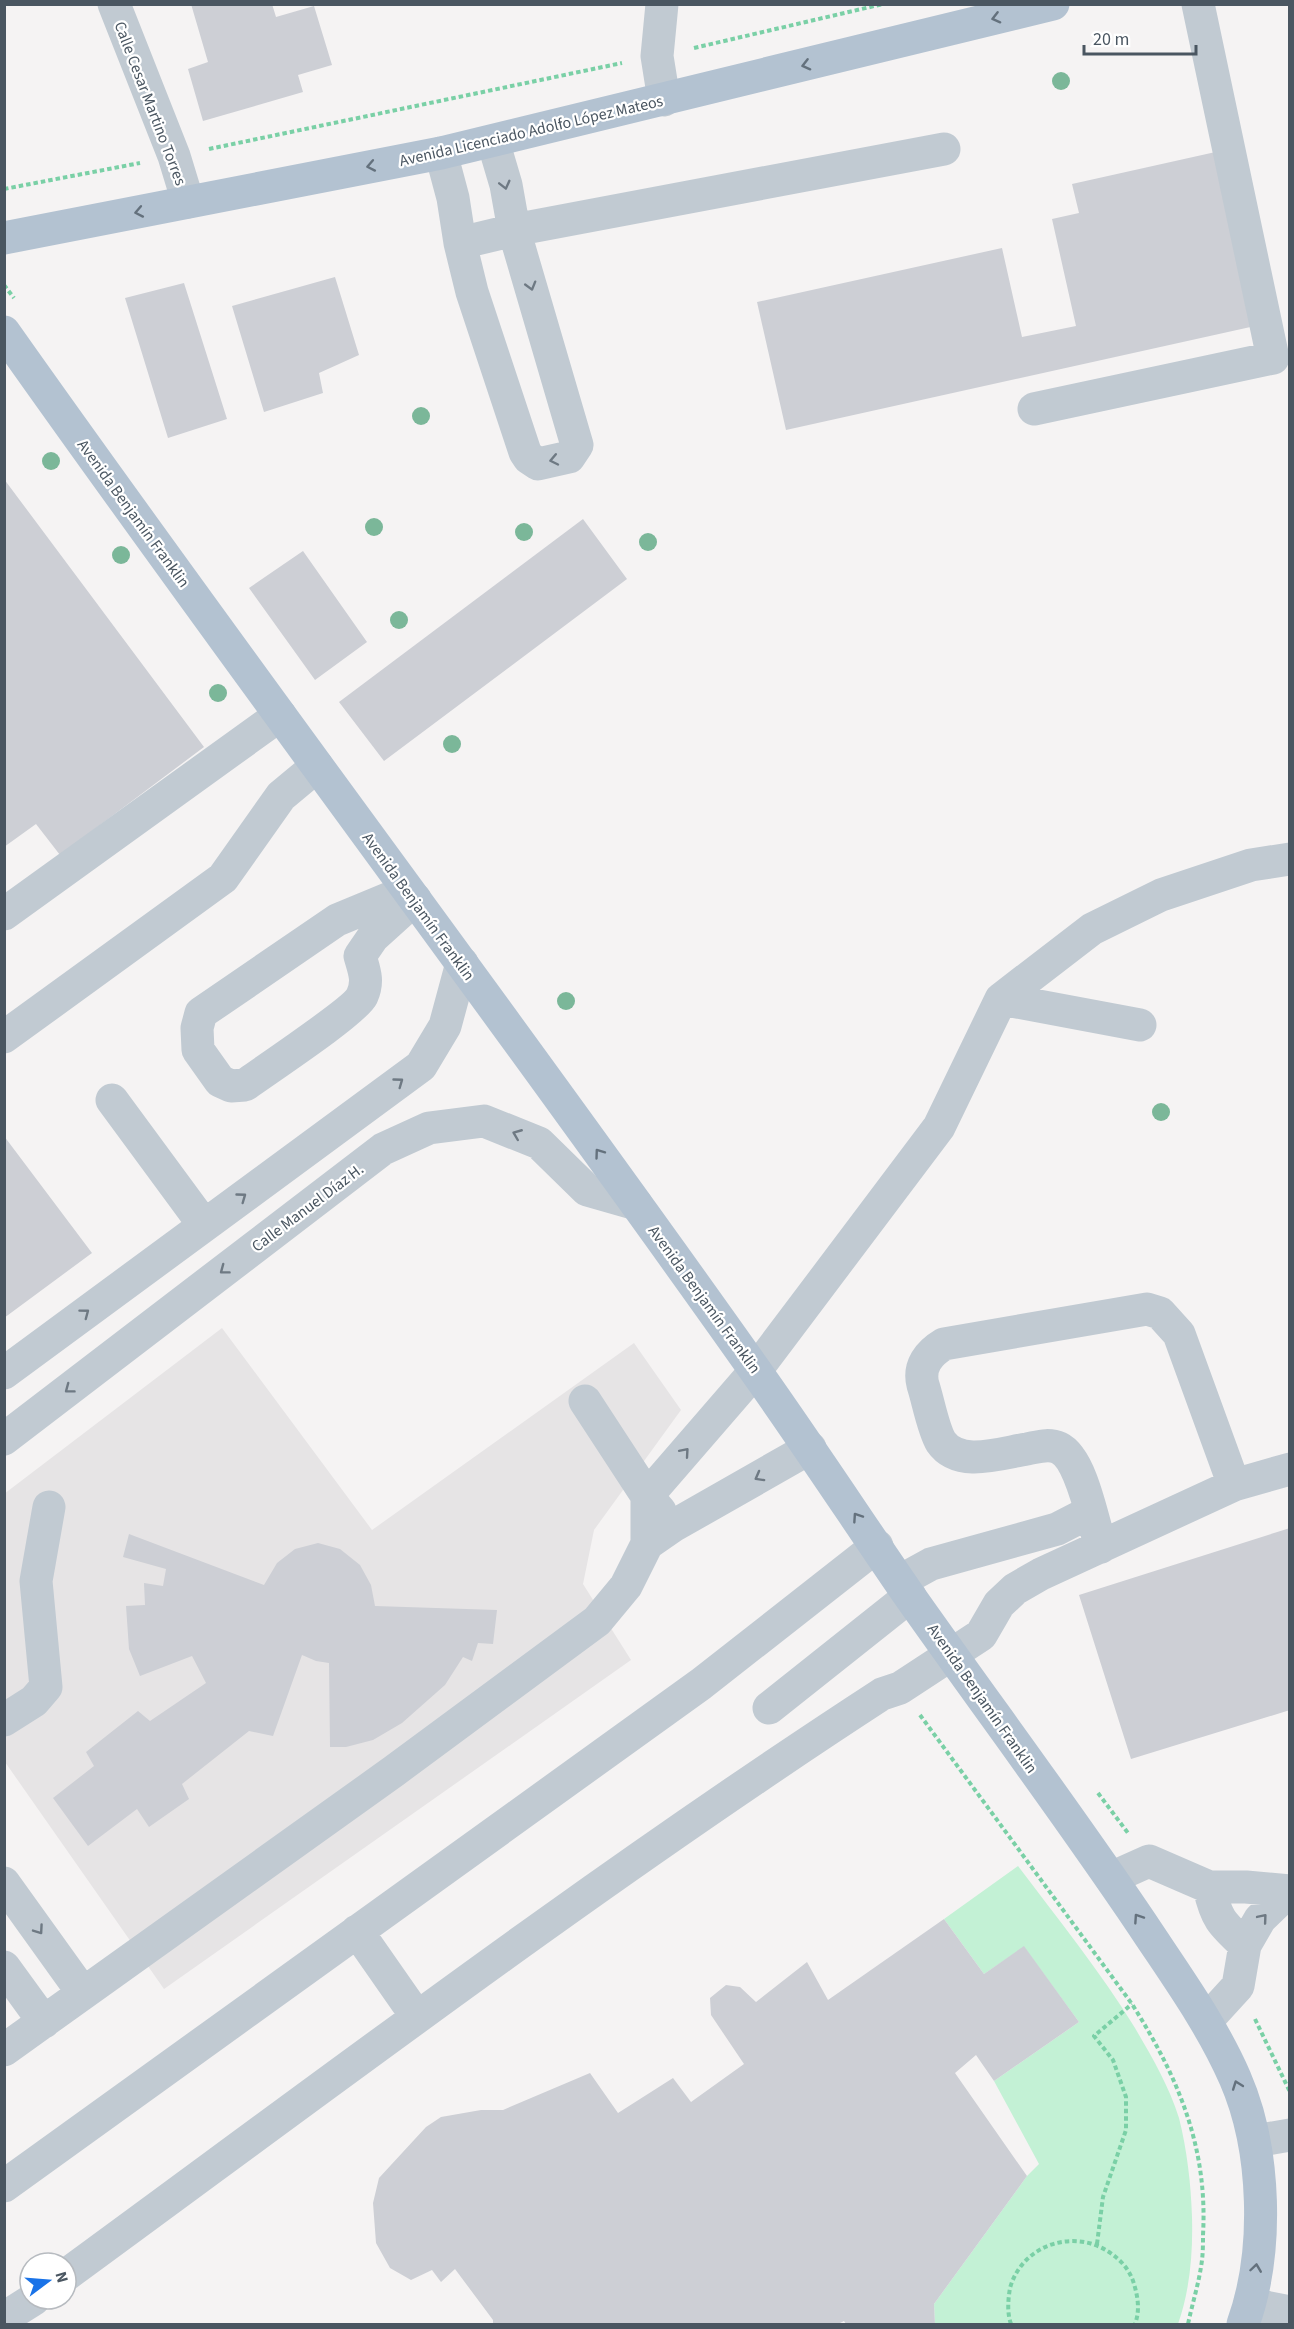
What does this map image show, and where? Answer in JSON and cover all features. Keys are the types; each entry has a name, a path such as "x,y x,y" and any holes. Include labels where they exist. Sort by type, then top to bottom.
{"main road":[{"name":"Avenida Licenciado Adolfo López Mateos","path":"4,238 441,153 1053,4"},
{"name":"Avenida Benjamín Franklin","path":"4,332 756,1370 905,1588 1111,1878 1206,2021 1236,2081 1255,2141 1260,2196 1258,2253 1247,2314"},
{"path":"4,366 44,387"}],"street":[{"name":"Calle Cesar Martino Torres","path":"114,4 174,156 188,202"},
{"path":"662,4 657,56 664,100"},
{"path":"1034,409 1272,357 1198,4"},
{"path":"441,153 455,207 460,243 472,292 525,452 538,464 569,457 577,445 514,230 506,185 493,141"},
{"path":"460,243 514,230 944,149"},
{"path":"4,914 280,715"},
{"path":"4,1037 223,878 280,796 317,766"},
{"path":"647,1496 756,1370 939,1127 1001,999 1092,929 1161,895 1251,865 1290,859"},
{"path":"411,895 360,956 367,977 362,998 344,1014 245,1084 231,1086 220,1081 198,1050 197,1028 201,1013 337,920 411,895"},
{"path":"4,1373 421,1066 445,1026 462,963"},
{"path":"1001,999 1140,1024"},
{"path":"112,1100 204,1225"},
{"name":"Calle Manuel Díaz H.","path":"4,1438 383,1149 429,1128 484,1121 539,1143 587,1190 636,1204"},
{"path":"1101,1547 1077,1468 1068,1455 1059,1448 1047,1445 983,1456 964,1456 951,1452 940,1440 922,1381 923,1365 931,1352 944,1344 1113,1315 1147,1310 1160,1313 1179,1334 1234,1485"},
{"path":"585,1401 647,1496 660,1535"},
{"path":"4,2050 394,1771 597,1622 626,1586 660,1535 810,1448"},
{"path":"78,2266 417,2017 762,1772 882,1694 900,1688 981,1635 999,1604 1015,1589 1041,1574 1234,1485 1290,1469"},
{"path":"4,1720 34,1701 46,1688 36,1581 50,1507"},
{"path":"769,1708 931,1564 1057,1529 1090,1512"},
{"path":"4,2186 701,1684 877,1546"},
{"path":"1111,1878 1149,1861 1209,1887 1246,1887 1289,1891"},
{"path":"1209,1887 1215,1912 1223,1926 1245,1945"},
{"path":"1206,2021 1238,1986 1245,1945 1260,1919 1289,1891"},
{"path":"8,1895 83,1994"},
{"path":"357,1931 417,2017"},
{"path":"4,1967 44,2022"},
{"path":"1255,2141 1290,2135"},
{"path":"4,2318 18,2309"},
{"path":"1247,2314 1290,2312"}],"path":[{"path":"4,189 657,56 883,4"},
{"path":"900,1688 1132,2004 1155,2040 1179,2091 1195,2141 1205,2200 1202,2265 1188,2325"},
{"path":"1097,2244 1103,2197 1126,2130 1125,2097 1113,2060 1094,2036 1132,2004"},
{"path":"1011,2325 1008,2299 1013,2279 1025,2261 1041,2248 1060,2241 1081,2240 1097,2244 1119,2258 1132,2276 1138,2298 1135,2325"}],"shaded area":[{"path":"222,1328 372,1530 634,1343 681,1410 594,1530 583,1584 631,1660 164,1989 5,1762 4,1494"}],"green space":[{"path":"1018,1866 1122,2007 1154,2061 1175,2106 1190,2180 1192,2217 1190,2271 1178,2324 935,2324 934,2304 1027,2176 1039,2164 994,2081 1079,2022 1024,1947 984,1974 944,1919"}],"building":[{"path":"191,4 272,4 276,17 314,6 332,65 298,75 303,92 203,121 188,69 208,62"},
{"path":"1220,151 1264,324 786,430 757,302 1002,248 1022,337 1076,326 1052,219 1079,213 1072,184"},
{"path":"335,277 359,355 319,373 323,393 264,412 232,306"},
{"path":"184,283 227,419 168,438 125,298"},
{"path":"4,479 204,747 60,855 36,824 4,847"},
{"path":"583,519 627,579 384,761 339,702"},
{"path":"303,551 367,642 315,680 249,588"},
{"path":"4,1136 92,1253 4,1318"},
{"path":"1290,1528 1290,1710 1131,1759 1079,1595"},
{"path":"129,1534 264,1585 277,1563 295,1549 318,1543 340,1549 360,1565 371,1585 375,1606 497,1610 493,1644 478,1643 472,1661 463,1657 445,1685 402,1723 373,1740 346,1747 330,1747 329,1663 302,1655 273,1736 249,1731 182,1784 189,1799 149,1827 137,1809 88,1846 53,1798 94,1766 86,1752 138,1711 150,1721 206,1683 192,1656 140,1676 129,1649 126,1606 145,1605 144,1583 163,1586 166,1569 123,1557"},
{"path":"944,1919 984,1974 1024,1946 1079,2022 994,2081 976,2055 955,2073 1027,2176 934,2304 935,2324 846,2324 844,2321 838,2324 493,2324 493,2320 455,2269 441,2282 432,2270 411,2280 390,2268 376,2243 373,2203 379,2178 426,2127 441,2117 481,2110 503,2110 590,2073 618,2113 673,2078 691,2102 744,2064 711,2015 710,1998 726,1985 740,1987 756,2002 807,1962 828,2000"}]}
